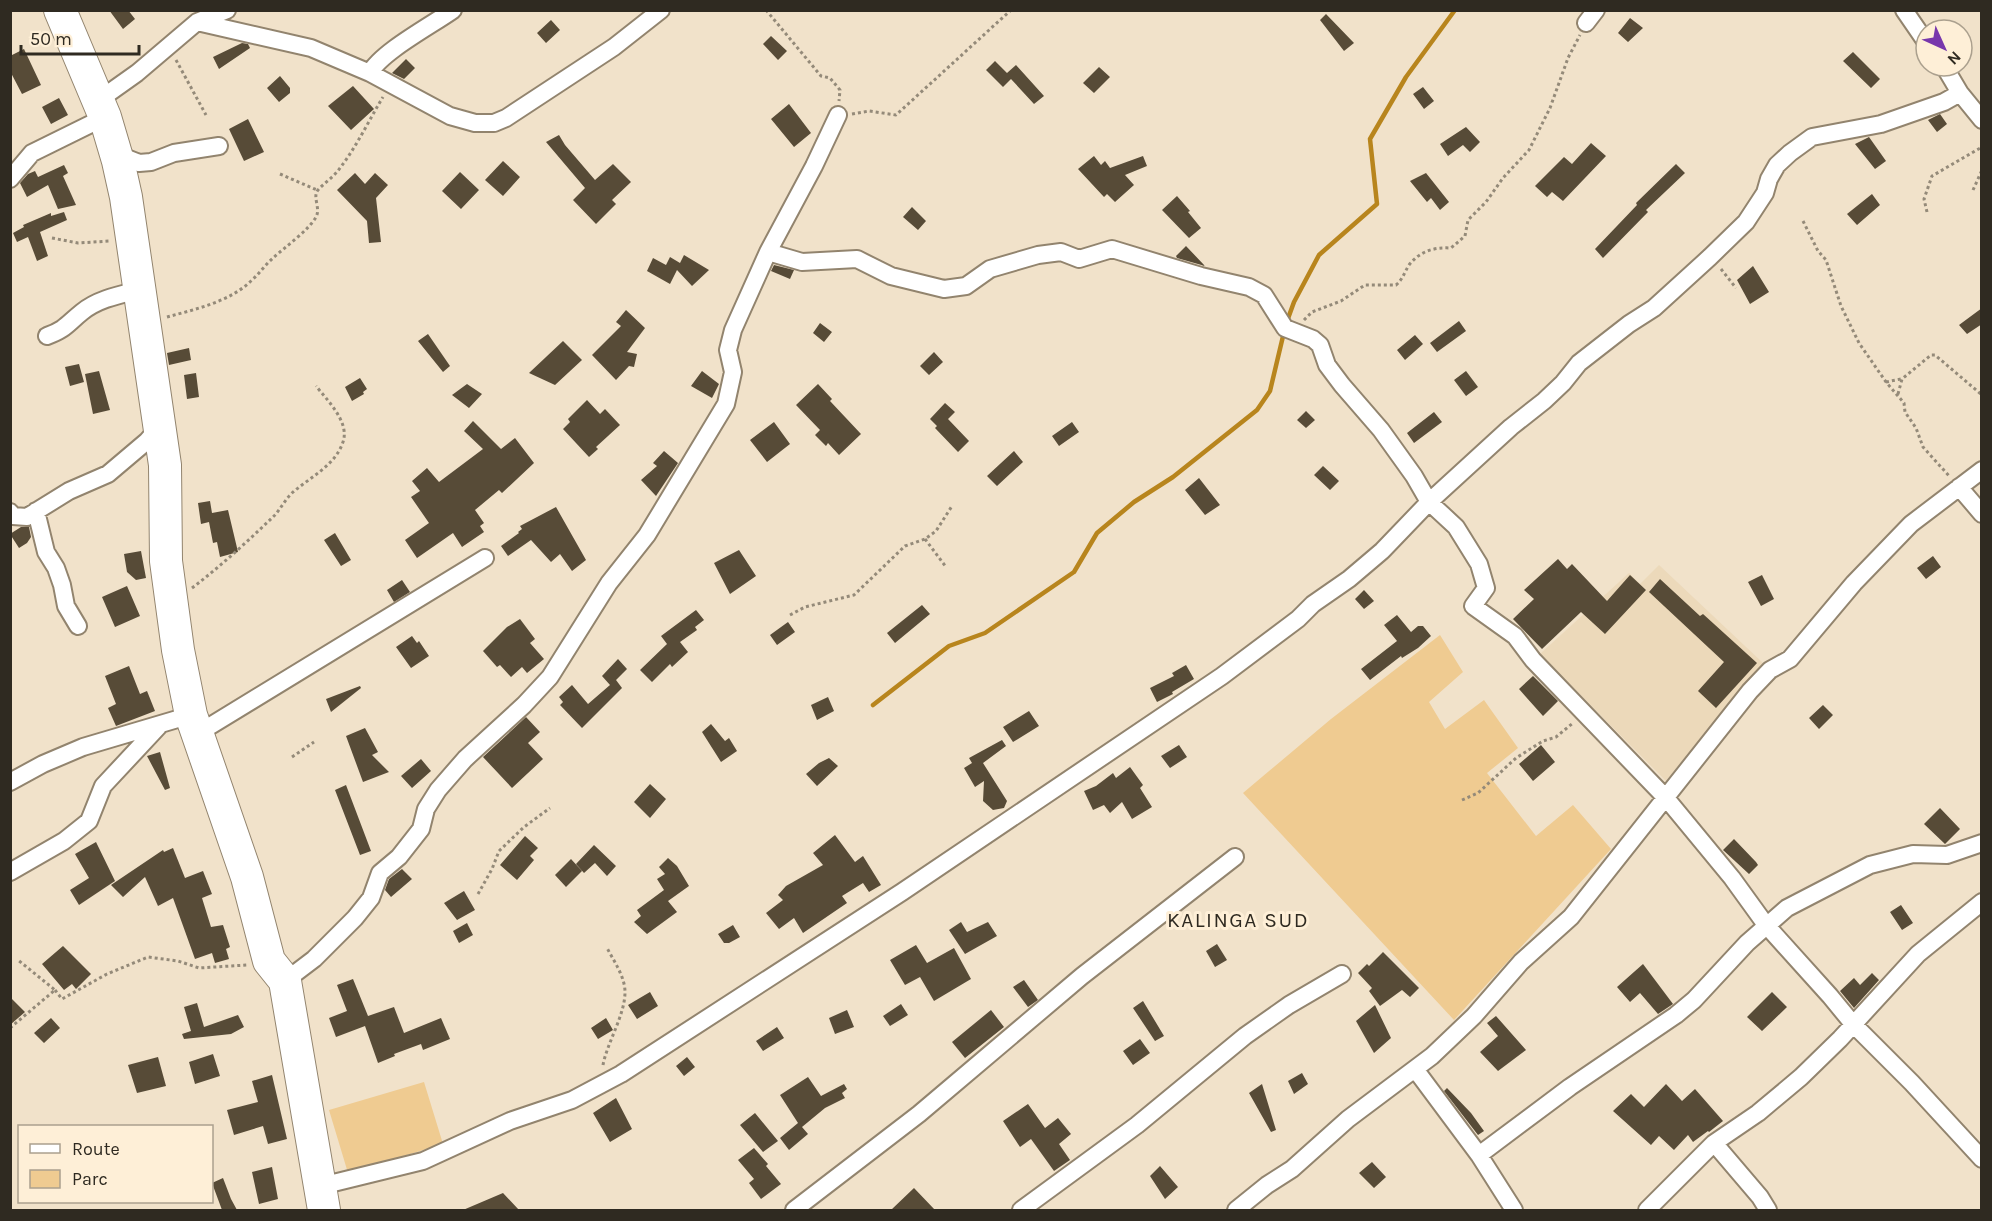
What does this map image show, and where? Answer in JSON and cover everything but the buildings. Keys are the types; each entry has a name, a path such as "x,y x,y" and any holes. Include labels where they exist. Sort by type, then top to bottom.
{"highway":[{"path":"60,10 102,108 118,161 165,465 166,561 178,650 194,725 277,971 322,1198"}],"street":[{"path":"10,178 32,153 102,108 137,73 197,22 227,10"},
{"path":"370,73 374,66 388,54 453,10"},
{"path":"197,22 311,48 370,73 450,116 475,123 494,123 506,118 614,47 661,10"},
{"path":"1904,10 1914,25"},
{"path":"1951,78 1982,120"},
{"path":"322,1198 423,1161 510,1121 572,1100 630,1068 902,892 1222,676 1298,619 1312,604 1349,579 1382,551 1430,502 1511,427 1563,384 1579,363 1629,324 1654,308 1746,222 1765,193 1769,178 1777,165 1812,137 1881,124 1944,102 1960,93"},
{"path":"277,971 314,959 355,918 371,898 380,873 399,857 421,829 426,809 438,790 465,759 524,705 550,677 609,583 647,535 726,404 733,372 728,350 733,330 768,252 814,166 838,115"},
{"path":"118,161 129,159 139,163 151,162 174,153 219,146"},
{"path":"768,252 802,262 857,259 891,276 944,289 966,286 990,269 1038,255 1061,252 1079,259 1112,249 1201,276 1249,287 1264,295 1285,328 1313,339 1320,345 1327,365 1382,430 1430,502 1456,527 1479,564 1486,588 1473,606 1515,636 1533,660 1582,713 1666,798 1732,878 1766,925 1853,1024 1912,1083 1982,1159"},
{"path":"48,336 63,330 83,311 111,296 139,290"},
{"path":"10,512 13,516 27,517 69,491 108,474 147,441 160,426"},
{"path":"1236,1210 1267,1185 1292,1169 1348,1119 1415,1069 1474,1016 1521,962 1571,917 1750,691 1770,670 1790,659 1854,583 1911,524 1982,470"},
{"path":"1959,488 1982,514"},
{"path":"36,511 46,552 63,585 66,606 78,626"},
{"path":"10,782 43,764 83,747 159,726 194,725 485,558"},
{"path":"10,872 64,841 89,821 103,786 159,726"},
{"path":"1479,1155 1570,1087 1676,1015 1694,1000 1766,925 1787,908 1870,865 1913,854 1947,855 1982,843"},
{"path":"794,1210 919,1114 1082,976 1235,857"},
{"path":"1647,1210 1714,1143 1758,1113 1801,1077 1918,954 1979,909"},
{"path":"1021,1210 1137,1125 1245,1036 1288,1005 1342,974"},
{"path":"1415,1069 1479,1155 1514,1210"},
{"path":"1714,1143 1760,1197 1768,1210"}],"path":[{"path":"766,10 821,76 830,78 840,90 838,115 869,111 896,115 1011,10"},
{"path":"1295,333 1312,312 1341,301 1365,285 1396,285 1409,265 1425,251 1435,247 1451,248 1465,236 1468,220 1529,150 1550,108 1568,58 1591,17"},
{"path":"167,46 206,115"},
{"path":"143,323 207,306 251,282 271,259 289,245 316,217 318,208 315,195 317,190 328,182 350,154 390,85"},
{"path":"1927,212 1924,199 1932,177 1982,147"},
{"path":"1973,190 1982,170"},
{"path":"280,174 317,190"},
{"path":"1803,221 1818,250 1826,260 1850,327 1886,381 1904,403 1905,412 1916,428 1923,447 1959,488"},
{"path":"52,238 78,243 131,240"},
{"path":"1710,256 1736,288"},
{"path":"1886,381 1902,379 1935,355 1982,395"},
{"path":"1898,395 1902,379"},
{"path":"171,598 188,592 209,575 276,513 290,495 328,466 344,441 344,427 316,386"},
{"path":"790,615 805,607 854,596 905,546 925,539 936,531 952,506"},
{"path":"925,539 946,567"},
{"path":"1462,800 1478,793 1525,753 1543,741 1556,738 1582,713"},
{"path":"292,757 314,742"},
{"path":"478,894 499,851 524,827 550,808"},
{"path":"600,1085 604,1059 617,1025 625,992 620,972 607,948"},
{"path":"18,960 55,990 62,999 107,974 148,957 178,961 199,968 235,967 277,971"},
{"path":"10,1028 55,990"}],"shaded area":[{"path":"1659,565 1763,663 1666,781 1540,654 1629,573 1640,584"}],"green space":[{"path":"1440,635 1463,672 1429,702 1445,729 1484,700 1518,748 1487,773 1536,836 1573,805 1611,849 1454,1020 1243,793 1331,719"},
{"path":"424,1082 443,1144 348,1173 329,1110"}],"waterway":[{"path":"1286,324 1294,302 1319,255 1377,204 1370,139 1406,77 1455,10"},
{"path":"873,705 949,646 985,633 1074,572 1097,533 1134,502 1173,477 1257,410 1270,391 1284,332"}],"district":[{"name":"KALINGA SUD","path":"1238,920"}]}
